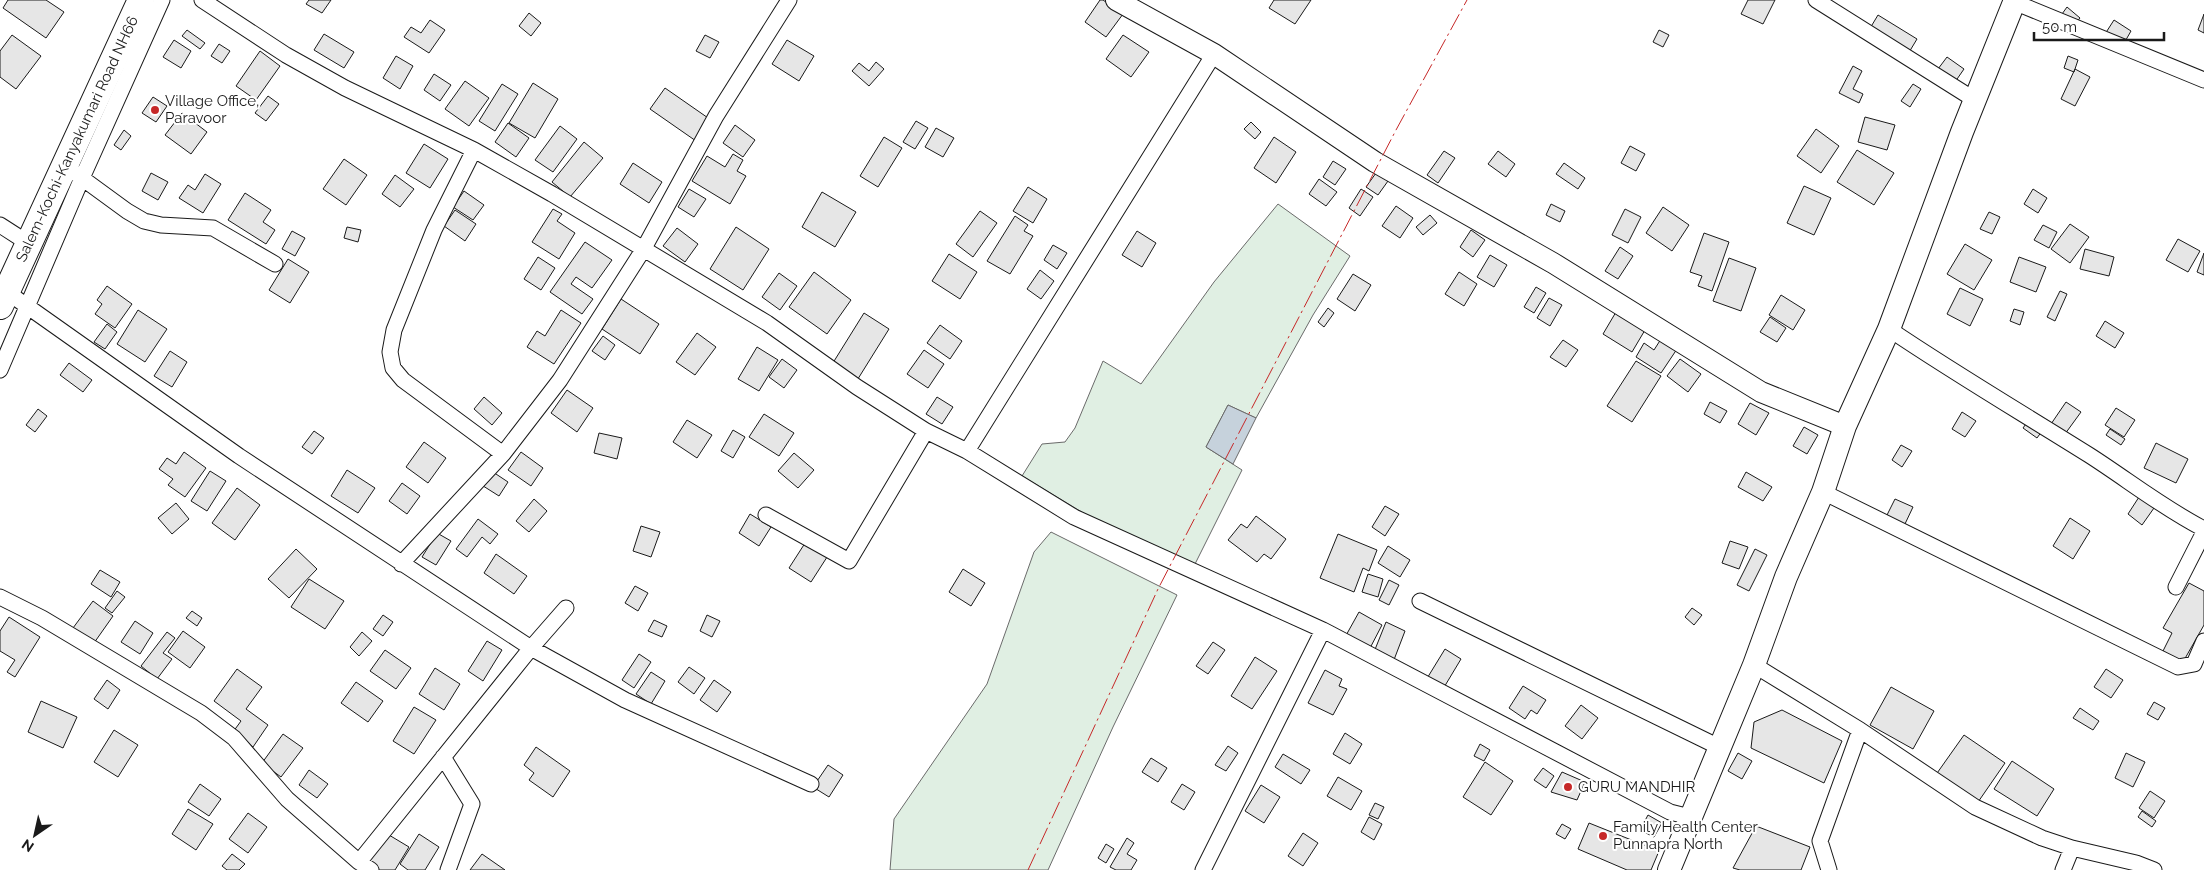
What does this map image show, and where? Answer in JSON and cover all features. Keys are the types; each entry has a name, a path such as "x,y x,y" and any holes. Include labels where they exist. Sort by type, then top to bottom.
{"highway":[{"name":"Salem-Kochi-Kanyakumari Road NH66","path":"11,301 28,243 74,172 141,0"}],"main road":[{"path":"1669,870 1754,665 1786,577 1823,492 1845,426 1889,329 1975,100 2015,1"}],"street":[{"path":"0,370 11,301 74,172 162,0"},
{"path":"202,0 286,55 345,88 474,150 552,194 767,323 857,387 926,431 967,451 1074,517 1323,630 1670,812 1690,817"},
{"path":"401,564 503,454 560,380 643,250 716,116 789,0"},
{"path":"1116,0 1214,54 1375,162 1553,263 1761,392 1845,426"},
{"path":"1816,0 1975,100"},
{"path":"2015,1 2204,80"},
{"path":"967,451 1214,54"},
{"path":"474,150 434,230 394,330 390,352 393,368 403,380 503,454"},
{"path":"74,172 127,211 144,221 161,225 213,228 275,264"},
{"path":"0,225 28,243"},
{"path":"11,301 239,456 531,648 625,700 810,784"},
{"path":"1889,329 1940,364 2102,464 2171,512 2204,531 2176,587"},
{"path":"766,514 849,561 926,431"},
{"path":"1823,492 2178,667 2194,664 2204,641"},
{"path":"0,597 42,618 201,713 234,738 286,799 365,866 443,757 531,648 566,608"},
{"path":"1420,601 1719,747"},
{"path":"1203,870 1323,630"},
{"path":"1754,665 1860,730 1975,807 2042,838 2072,848 2136,863 2154,870"},
{"path":"1829,870 1820,841 1860,730"},
{"path":"443,757 472,804 448,870"},
{"path":"2063,870 2072,848"}],"green space":[{"path":"1278,204 1350,256 1313,315 1256,418 1228,405 1206,447 1242,470 1194,566 1095,520 1022,476 1042,444 1065,442 1075,428 1103,361 1141,384 1214,282"},
{"path":"1051,532 1177,595 1113,727 1048,870 890,870 894,819 987,684 1034,552"}],"shaded area":[{"path":"1228,405 1256,418 1233,464 1206,447"}],"building":[{"path":"8,0 46,0 64,12 46,38 3,8"},
{"path":"309,0 331,0 322,13 306,4"},
{"path":"1100,0 1103,0 1123,14 1106,37 1085,22"},
{"path":"1274,0 1311,0 1295,24 1269,8"},
{"path":"1748,0 1775,0 1763,24 1741,14"},
{"path":"2067,7 2080,18 2075,24 2062,14"},
{"path":"529,13 541,23 531,36 519,26"},
{"path":"2204,14 2204,33 2198,30"},
{"path":"1878,15 1917,39 1908,54 1869,30"},
{"path":"430,20 445,30 429,53 404,37 411,27 421,33"},
{"path":"2114,20 2131,31 2123,45 2105,34"},
{"path":"187,30 205,43 200,49 182,36"},
{"path":"1659,30 1669,35 1663,47 1653,42"},
{"path":"324,34 354,52 344,68 314,50"},
{"path":"12,35 41,56 16,89 0,77 0,51"},
{"path":"705,35 719,42 710,58 696,51"},
{"path":"1123,35 1149,52 1131,77 1106,59"},
{"path":"174,40 191,51 181,68 163,57"},
{"path":"787,40 814,56 799,81 772,64"},
{"path":"219,44 230,51 222,63 211,56"},
{"path":"260,51 280,66 256,100 236,86"},
{"path":"396,56 413,66 400,89 383,78"},
{"path":"2068,56 2078,60 2074,72 2064,68"},
{"path":"1947,57 1964,69 1955,82 1938,69"},
{"path":"876,62 884,69 869,86 852,71 859,63 869,71"},
{"path":"1853,66 1862,71 1853,89 1863,94 1859,103 1839,93"},
{"path":"2075,69 2090,77 2075,106 2061,99"},
{"path":"434,74 451,85 440,101 424,90"},
{"path":"465,81 489,98 469,126 445,109"},
{"path":"533,83 558,99 535,138 509,123"},
{"path":"502,84 518,94 495,131 479,121"},
{"path":"1913,84 1921,89 1910,107 1901,101"},
{"path":"665,88 711,120 696,141 650,109"},
{"path":"268,96 279,104 266,121 255,113"},
{"name":"Village Office, Paravoor","path":"153,97 167,106 156,122 142,113"},
{"path":"182,113 207,132 191,154 165,135"},
{"path":"1865,117 1895,125 1887,150 1858,142"},
{"path":"916,121 928,128 915,149 903,142"},
{"path":"1251,122 1261,132 1255,139 1244,129"},
{"path":"508,123 529,138 516,157 495,142"},
{"path":"735,125 755,140 743,157 723,143"},
{"path":"560,126 577,139 553,172 535,160"},
{"path":"936,128 954,138 943,157 925,147"},
{"path":"1816,129 1839,146 1821,173 1797,156"},
{"path":"124,130 131,136 121,150 114,145"},
{"path":"884,137 902,148 878,187 860,176"},
{"path":"1274,137 1296,152 1276,183 1254,168"},
{"path":"584,142 603,158 570,197 552,182"},
{"path":"424,144 448,159 430,188 406,173"},
{"path":"1630,146 1645,154 1636,171 1621,163"},
{"path":"1857,150 1894,173 1874,205 1837,182"},
{"path":"1444,151 1455,158 1438,183 1427,175"},
{"path":"1498,151 1515,164 1506,177 1488,164"},
{"path":"733,154 743,160 737,171 746,176 730,204 692,181 707,156 725,167"},
{"path":"344,159 367,175 346,205 323,189"},
{"path":"1333,161 1346,169 1335,185 1323,177"},
{"path":"633,163 662,182 649,203 620,184"},
{"path":"1564,163 1585,178 1578,189 1556,174"},
{"path":"151,173 168,182 158,200 142,191"},
{"path":"1376,173 1388,181 1378,195 1366,187"},
{"path":"205,174 221,184 203,213 179,198 188,185 195,190"},
{"path":"395,175 414,189 400,207 382,194"},
{"path":"1319,179 1337,192 1326,206 1309,194"},
{"path":"1804,186 1831,198 1814,235 1787,223"},
{"path":"1028,187 1047,199 1033,223 1013,211"},
{"path":"689,189 706,199 694,217 678,207"},
{"path":"1361,189 1373,197 1360,216 1349,208"},
{"path":"2033,189 2047,198 2038,213 2024,204"},
{"path":"464,191 484,205 473,220 453,207"},
{"path":"822,192 856,212 835,247 802,227"},
{"path":"245,193 271,210 263,222 275,230 266,244 228,220"},
{"path":"1551,204 1565,211 1560,222 1546,215"},
{"path":"1396,206 1413,218 1400,238 1382,226"},
{"path":"1663,207 1689,225 1672,251 1646,233"},
{"path":"553,209 562,214 557,221 575,233 559,259 532,242"},
{"path":"1625,209 1641,217 1628,243 1612,235"},
{"path":"455,210 476,224 465,241 444,226"},
{"path":"980,211 997,223 973,257 956,244"},
{"path":"1989,212 2000,217 1992,234 1980,229"},
{"path":"1430,215 1437,223 1423,235 1416,227"},
{"path":"1015,216 1028,225 1024,231 1033,236 1010,274 987,261"},
{"path":"2070,224 2089,237 2070,263 2051,249"},
{"path":"2043,225 2057,232 2049,248 2034,240"},
{"path":"347,227 361,230 358,242 344,238"},
{"path":"736,227 769,249 743,290 710,269"},
{"path":"677,228 698,244 685,262 663,246"},
{"path":"1471,230 1485,240 1473,257 1460,247"},
{"path":"292,231 305,238 295,256 282,249"},
{"path":"1137,231 1156,243 1142,267 1122,255"},
{"path":"1704,233 1729,242 1712,291 1698,286 1702,276 1690,272"},
{"path":"2178,239 2200,251 2188,272 2166,260"},
{"path":"585,242 612,260 592,288 576,277 571,284 593,299 582,314 550,292"},
{"path":"1965,244 1992,260 1974,290 1947,274"},
{"path":"1053,245 1067,253 1057,269 1044,260"},
{"path":"1620,247 1633,256 1618,279 1605,271"},
{"path":"2085,249 2114,257 2109,276 2080,269"},
{"path":"2204,253 2204,275 2197,272"},
{"path":"949,254 977,272 960,299 932,281"},
{"path":"1490,255 1507,265 1494,287 1477,277"},
{"path":"538,257 555,268 541,290 524,279"},
{"path":"2019,257 2046,267 2036,292 2010,282"},
{"path":"1729,258 1756,268 1741,311 1713,301"},
{"path":"288,259 309,272 290,303 269,290"},
{"path":"1040,270 1054,281 1041,299 1027,289"},
{"path":"814,272 851,300 827,334 789,307"},
{"path":"1459,272 1477,284 1464,306 1445,294"},
{"path":"779,273 797,286 780,310 762,297"},
{"path":"1353,274 1371,285 1355,311 1337,299"},
{"path":"107,286 132,304 115,328 95,314 102,304 97,300"},
{"path":"1536,287 1546,293 1534,313 1524,307"},
{"path":"1960,288 1983,299 1970,326 1947,314"},
{"path":"2060,291 2067,294 2055,321 2047,317"},
{"path":"1781,295 1805,310 1793,330 1769,315"},
{"path":"1549,298 1562,305 1550,326 1537,318"},
{"path":"621,299 659,324 640,354 602,329"},
{"path":"1328,308 1334,313 1324,327 1318,322"},
{"path":"2014,309 2024,312 2020,325 2010,321"},
{"path":"138,310 167,329 145,362 117,344"},
{"path":"561,310 581,323 554,364 527,347 537,331 545,336"},
{"path":"1616,312 1645,330 1632,352 1603,334"},
{"path":"864,313 889,329 856,382 831,366"},
{"path":"1770,317 1786,328 1777,342 1760,332"},
{"path":"2105,321 2124,333 2115,348 2096,336"},
{"path":"107,324 117,332 105,349 94,342"},
{"path":"940,325 962,341 950,359 927,343"},
{"path":"697,333 716,347 695,375 676,362"},
{"path":"603,336 615,345 605,360 592,351"},
{"path":"1661,339 1677,349 1661,373 1636,357 1644,343 1654,350"},
{"path":"1563,340 1578,350 1566,367 1550,357"},
{"path":"757,347 778,360 759,391 738,379"},
{"path":"924,350 944,364 928,388 907,374"},
{"path":"170,351 187,362 172,387 154,376"},
{"path":"782,359 797,370 784,388 769,377"},
{"path":"1680,359 1701,374 1688,392 1667,376"},
{"path":"1636,361 1661,376 1632,422 1607,406"},
{"path":"69,363 92,380 83,392 60,375"},
{"path":"567,390 593,408 577,432 551,413"},
{"path":"484,397 502,413 492,425 474,409"},
{"path":"937,397 953,407 942,424 926,414"},
{"path":"1710,402 1727,411 1720,423 1704,414"},
{"path":"2066,402 2081,412 2065,434 2051,424"},
{"path":"1750,403 1769,413 1756,435 1738,424"},
{"path":"2116,408 2135,420 2124,437 2105,425"},
{"path":"38,409 47,416 35,432 26,425"},
{"path":"1962,412 1976,421 1965,437 1952,429"},
{"path":"764,414 794,433 779,456 749,437"},
{"path":"687,420 712,435 697,458 673,442"},
{"path":"2028,421 2042,431 2037,438 2023,428"},
{"path":"1804,427 1818,435 1807,454 1793,446"},
{"path":"2110,429 2125,439 2121,445 2106,435"},
{"path":"733,430 745,437 733,458 721,451"},
{"path":"314,431 324,438 312,454 302,447"},
{"path":"599,433 622,438 617,459 594,453"},
{"path":"424,442 446,458 428,483 406,467"},
{"path":"2156,443 2188,459 2176,483 2144,468"},
{"path":"1901,445 1912,451 1902,467 1892,460"},
{"path":"184,452 206,468 185,497 168,485 173,479 159,469 167,458 176,464"},
{"path":"521,452 543,468 531,486 508,470"},
{"path":"794,453 814,470 798,488 778,471"},
{"path":"347,470 375,488 358,513 331,496"},
{"path":"490,470 508,482 499,496 480,484"},
{"path":"210,471 226,481 207,511 191,501"},
{"path":"1746,472 1772,487 1763,501 1738,487"},
{"path":"402,483 420,496 407,514 389,501"},
{"path":"237,488 260,505 235,540 212,523"},
{"path":"2139,497 2154,508 2142,525 2128,514"},
{"path":"534,499 547,511 529,532 516,521"},
{"path":"1895,499 1913,507 1904,526 1886,517"},
{"path":"176,503 189,519 172,534 158,518"},
{"path":"1385,506 1399,514 1385,536 1372,527"},
{"path":"750,514 771,527 759,546 739,533"},
{"path":"1256,516 1286,539 1271,559 1264,554 1257,562 1228,540 1241,524 1247,528"},
{"path":"2070,518 2090,531 2073,559 2053,546"},
{"path":"478,519 498,534 490,544 482,537 467,557 456,549"},
{"path":"641,526 660,532 651,557 633,551"},
{"path":"437,533 451,541 436,565 422,557"},
{"path":"1338,534 1377,550 1369,571 1363,568 1354,592 1320,578"},
{"path":"807,540 829,554 811,582 789,568"},
{"path":"1730,541 1748,547 1739,569 1722,563"},
{"path":"1388,546 1410,560 1400,577 1378,563"},
{"path":"296,549 317,569 289,598 268,579"},
{"path":"1755,549 1767,555 1749,591 1737,585"},
{"path":"496,554 527,576 514,594 484,573"},
{"path":"963,569 985,583 971,606 949,592"},
{"path":"100,570 120,582 111,597 91,584"},
{"path":"1368,574 1383,579 1378,597 1362,592"},
{"path":"309,579 344,601 325,629 291,607"},
{"path":"1389,580 1399,585 1389,605 1379,600"},
{"path":"2189,583 2204,591 2204,625 2183,662 2163,651 2172,633 2163,628"},
{"path":"635,586 648,593 638,611 625,603"},
{"path":"117,591 125,597 112,613 105,608"},
{"path":"93,601 113,616 94,643 73,628"},
{"path":"1692,608 1702,615 1694,625 1685,617"},
{"path":"192,611 202,618 197,626 186,618"},
{"path":"1359,612 1382,625 1368,652 1344,639"},
{"path":"383,615 393,622 383,636 373,629"},
{"path":"707,615 720,621 712,637 700,631"},
{"path":"9,617 40,637 15,677 7,672 15,660 0,651 0,631"},
{"path":"654,620 667,626 662,637 648,631"},
{"path":"135,621 153,633 140,654 121,642"},
{"path":"1386,622 1405,631 1392,665 1372,657"},
{"path":"183,631 205,647 190,668 168,652"},
{"path":"167,632 175,638 163,653 172,659 157,679 141,666"},
{"path":"362,632 372,641 359,656 350,647"},
{"path":"487,641 502,650 483,681 468,671"},
{"path":"1213,642 1225,650 1208,674 1196,666"},
{"path":"1445,649 1461,659 1443,689 1426,680"},
{"path":"385,650 411,668 396,689 370,671"},
{"path":"639,654 651,662 634,688 622,680"},
{"path":"1255,657 1277,671 1252,709 1231,696"},
{"path":"689,667 705,678 694,694 678,682"},
{"path":"435,668 460,684 444,710 419,694"},
{"path":"237,669 262,687 246,709 268,725 253,747 233,732 241,721 214,701"},
{"path":"2106,669 2123,680 2111,698 2094,687"},
{"path":"1325,670 1342,679 1339,686 1347,689 1333,715 1308,703"},
{"path":"651,672 665,681 651,704 636,694"},
{"path":"107,680 120,690 108,709 94,699"},
{"path":"714,680 731,692 717,712 700,700"},
{"path":"356,682 383,701 368,722 341,703"},
{"path":"1523,686 1546,700 1537,714 1531,710 1525,719 1509,708"},
{"path":"1891,687 1934,711 1913,749 1870,725"},
{"path":"41,701 77,717 63,748 28,732"},
{"path":"2154,702 2165,708 2158,720 2147,714"},
{"path":"1581,705 1598,718 1582,739 1565,726"},
{"path":"414,707 436,720 414,754 393,741"},
{"path":"2080,708 2099,721 2093,730 2073,718"},
{"path":"1782,710 1842,741 1824,783 1751,748 1754,722"},
{"path":"114,730 138,745 118,777 94,762"},
{"path":"1345,733 1362,744 1350,764 1333,754"},
{"path":"283,734 303,748 281,777 262,763"},
{"path":"1964,735 2005,763 1976,805 1935,776"},
{"path":"1480,744 1490,750 1484,761 1474,756"},
{"path":"1228,746 1238,753 1226,771 1215,765"},
{"path":"536,747 570,771 553,797 529,780 534,773 524,765"},
{"path":"1738,753 1752,761 1742,779 1728,771"},
{"path":"2126,753 2145,762 2133,787 2115,778"},
{"path":"1283,754 1310,770 1301,784 1275,767"},
{"path":"1151,758 1167,768 1158,782 1142,772"},
{"path":"2012,761 2054,789 2037,816 1994,789"},
{"path":"1485,762 1513,781 1491,815 1463,797"},
{"path":"828,765 843,775 829,797 813,787"},
{"path":"1543,768 1554,776 1546,788 1534,780"},
{"path":"309,770 328,784 317,798 299,785"},
{"name":"GURU MANDHIR","path":"1562,772 1585,782 1577,800 1551,792"},
{"path":"1338,777 1362,791 1351,810 1327,796"},
{"path":"200,784 221,799 209,816 188,802"},
{"path":"1182,784 1195,792 1184,810 1171,802"},
{"path":"1261,785 1280,797 1264,823 1245,811"},
{"path":"2150,791 2165,801 2154,818 2139,808"},
{"path":"1375,803 1384,807 1378,819 1369,815"},
{"path":"188,809 213,824 196,850 172,834"},
{"path":"2142,811 2156,821 2152,827 2138,817"},
{"path":"248,813 267,827 248,853 229,839"},
{"path":"1648,815 1662,823 1654,837 1640,830"},
{"path":"1369,817 1382,824 1374,840 1361,832"},
{"name":"Family Health Center Punnapra North","path":"1589,823 1659,851 1651,870 1627,870 1578,849"},
{"path":"1562,824 1571,829 1565,839 1556,834"},
{"path":"1756,826 1810,847 1801,870 1740,870 1733,868"},
{"path":"384,832 409,847 395,870 372,870 365,866"},
{"path":"1303,833 1318,843 1303,866 1288,856"},
{"path":"419,834 439,847 425,870 408,870 400,864"},
{"path":"1127,838 1134,843 1127,854 1137,860 1131,870 1116,870 1110,867"},
{"path":"1106,844 1114,849 1106,863 1098,858"},
{"path":"232,854 245,864 239,870 227,870 222,866"},
{"path":"482,854 505,870 470,870"}],"power":[{"path":"1028,870 1158,589 1396,130 1467,0"}],"place":[{"name":"Village Office, Paravoor","path":"155,110"},
{"name":"GURU MANDHIR","path":"1568,787"},
{"name":"Family Health Center Punnapra North","path":"1603,836"}]}
